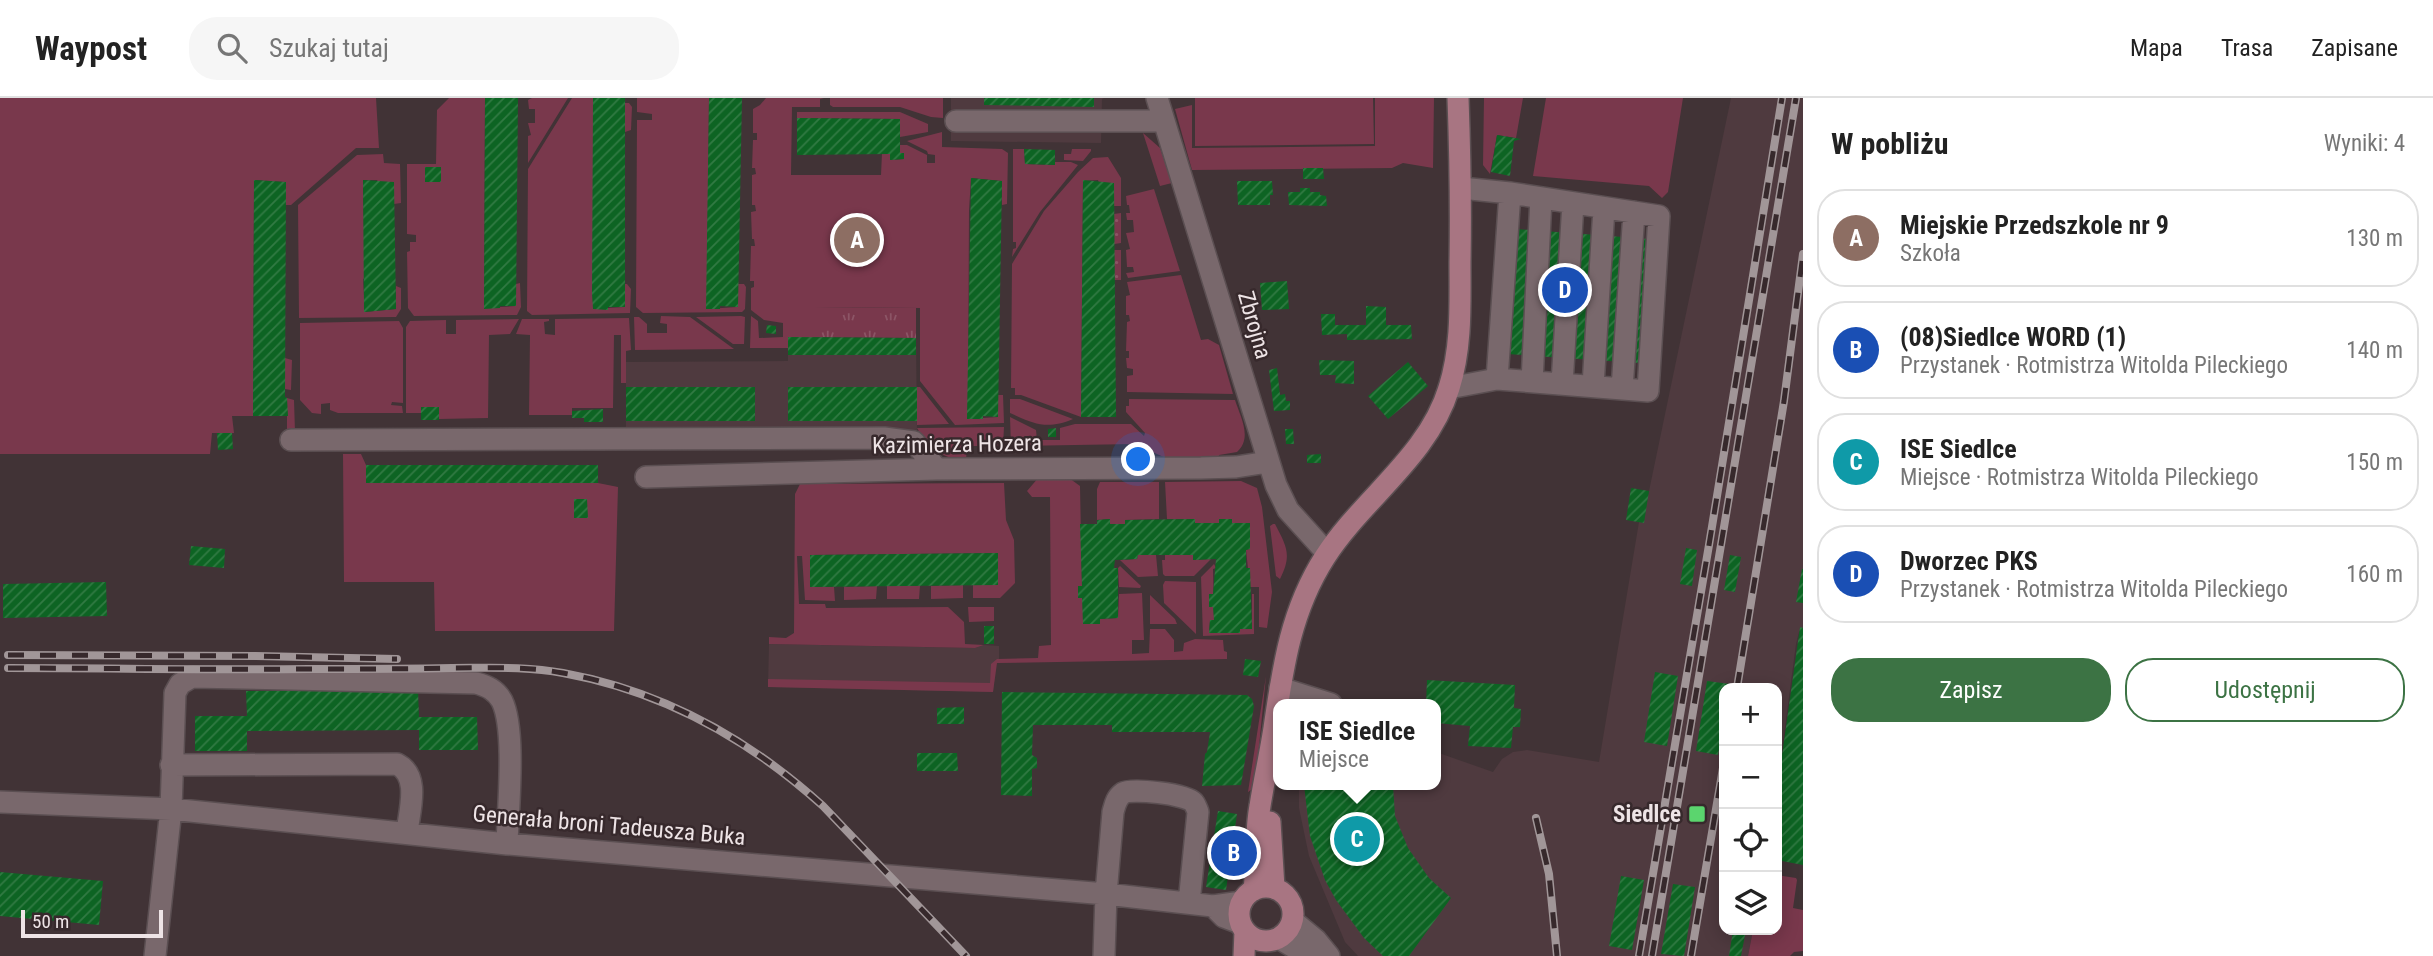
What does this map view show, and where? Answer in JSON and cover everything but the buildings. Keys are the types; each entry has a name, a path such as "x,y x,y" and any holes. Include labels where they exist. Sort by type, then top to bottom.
{"main road":[{"path":"1278,699 1293,624 1311,578 1327,553 1424,440 1439,415 1449,388 1457,357 1460,322 1461,188 1458,98"},
{"path":"1244,956 1259,806 1273,734"},
{"path":"1288,897 1294,913 1290,928 1270,946 1255,939 1251,907 1288,897"}],"street":[{"name":"Zbrojna","path":"1157,98 1268,462 1287,510 1327,553"},
{"path":"956,121 1164,121"},
{"path":"1449,388 1497,379 1622,389 1633,212 1461,188"},
{"path":"1497,379 1510,193"},
{"path":"1532,382 1541,198"},
{"path":"1562,384 1573,203"},
{"path":"1593,387 1604,208"},
{"path":"291,440 884,438 914,442 937,469"},
{"name":"Kazimierza Hozera","path":"646,477 937,469 1201,468 1236,467 1268,462"},
{"path":"155,956 171,809 175,694 180,684 192,677 476,683 490,687 502,702 509,723 507,844"},
{"path":"1280,688 1315,699"},
{"path":"171,765 397,764 408,772 412,783 407,833"},
{"path":"1104,956 1106,894 1115,802 1121,794 1130,790 1185,797 1193,802 1198,812 1189,903"},
{"name":"Generała broni Tadeusza Buka","path":"0,802 171,809 507,844 1106,894 1213,906 1251,907"},
{"path":"1293,921 1316,940 1329,956"},
{"path":"1270,946 1309,956"}],"shaded area":[{"path":"951,98 1104,98 1101,143 951,141"},
{"path":"1731,98 1803,98 1803,628 1800,628 1796,644 1782,750 1782,683 1719,683 1719,935 1752,935 1748,956 1358,956 1345,942 1309,856 1299,808 1299,790 1441,790 1441,754 1493,772 1502,759 1513,752 1527,750 1599,762 1639,522 1649,491"},
{"path":"788,337 916,338 917,433 626,432 626,362 788,361"},
{"path":"769,644 975,648 984,645 999,646 999,662 996,663 993,692 768,687"}],"green space":[{"path":"0,98 376,98 379,148 356,148 291,205 285,205 285,182 254,180 253,416 232,416 234,433 212,433 210,454 0,454"},
{"path":"449,98 485,98 484,308 516,306 516,284 520,283 521,307 517,315 414,316 408,308 407,252 410,251 410,242 416,242 416,235 407,234 407,164 436,164 437,110","holes":["425,167 441,167 441,182 425,182"]},
{"path":"568,98 528,163 528,136 531,135 528,123 535,123 535,109 529,109 528,100"},
{"path":"572,98 593,98 594,103 593,309 624,307 627,284 631,289 630,313 532,315 527,311 528,169"},
{"path":"637,98 709,98 707,309 737,307 738,284 744,284 745,309 742,312 643,313 636,307 637,120 652,120 652,114 637,112"},
{"path":"766,98 824,98 820,99 820,107 792,107 791,175 881,175 882,153 890,154 890,160 904,159 904,154 900,153 900,145 907,145 927,155 927,163 935,163 935,155 928,154 907,141 942,132 942,147 1002,149 1008,153 1007,204 1002,205 1002,181 971,178 969,211 968,419 998,417 998,395 1003,395 1004,423 955,425 920,381 920,308 814,307 814,337 788,348 750,348 751,316 758,321 759,338 783,337 783,323 764,320 751,310 751,288 754,287 754,281 750,281 751,246 755,246 752,239 751,212 756,211 755,205 752,205 752,175 756,174 755,168 752,168 753,140 757,140 757,133 753,133 753,109"},
{"path":"830,98 943,98 943,118 900,107 833,107 830,105"},
{"path":"1195,98 1373,98 1374,144 1195,146"},
{"path":"1375,98 1434,98 1433,168 1403,163 1392,168 1192,170 1175,109 1192,105 1192,148 1375,146"},
{"path":"1484,98 1523,98 1516,138 1497,135 1490,174 1483,165"},
{"path":"1546,98 1683,98 1668,192 1662,198 1649,186 1533,176"},
{"path":"625,103 632,107 631,130 625,132"},
{"path":"797,112 900,112 928,124 928,132 900,137 900,119 797,118"},
{"path":"1143,133 1160,148 1172,183 1160,186"},
{"path":"1013,149 1024,149 1025,164 1055,165 1055,162 1071,162 1078,165 1040,212 1012,257 1013,249 1016,248 1016,242 1013,242"},
{"path":"1072,149 1091,151 1083,161 1064,160 1064,154 1071,154"},
{"path":"383,154 384,163 400,164 401,203 394,204 377,180 363,180 365,312 396,309 396,286 401,288 401,309 396,317 299,318 298,205 357,155"},
{"path":"1108,157 1121,178 1121,206 1114,206 1114,183 1083,181 1081,417 1015,395 1015,388 1011,388 1012,264 1044,211 1078,172 1093,158"},
{"path":"1154,189 1180,271 1128,278 1126,273 1134,272 1133,267 1127,267 1126,250 1130,249 1126,233 1134,232 1133,220 1127,220 1126,213 1130,213 1126,196"},
{"path":"1121,213 1121,243 1114,244 1114,214"},
{"path":"1114,250 1121,250 1121,280 1114,280"},
{"path":"1181,275 1201,340 1208,339 1219,345 1233,394 1127,392 1127,376 1133,375 1133,369 1127,368 1126,358 1129,358 1129,351 1126,351 1127,322 1130,321 1129,315 1126,315 1126,296 1130,295 1127,282"},
{"path":"814,307 916,308 916,338 814,337"},
{"path":"661,316 690,317 734,349 635,350 634,317 639,317 647,324 647,333 667,333 667,324 660,323"},
{"path":"696,317 745,317 744,344 733,344"},
{"path":"629,318 631,350 626,351 626,383 621,383 621,335 614,335 613,408 572,408 572,415 529,415 530,335 516,334 522,319 549,319 544,322 545,334 555,335 555,319"},
{"path":"519,319 510,334 489,335 488,418 439,419 439,407 421,413 406,413 406,327 410,321 446,320 446,334 456,334 456,320"},
{"path":"399,321 403,328 403,403 392,402 391,405 402,406 403,413 338,413 330,410 330,403 321,404 321,414 312,413 300,400 300,323"},
{"path":"285,358 292,360 291,390 285,389"},
{"path":"917,387 920,387 949,424 917,425"},
{"path":"287,398 294,400 295,432 287,432"},
{"path":"1010,399 1020,399 1073,419 1048,425 1034,423 1010,413"},
{"path":"1129,399 1235,400 1244,427 1242,446 1237,452 1219,455 1218,460 1168,459 1135,444 1011,446 1010,417 1036,430 1037,440 1060,440 1060,428 1075,424 1131,424 1144,436 1145,433 1126,412"},
{"path":"1004,427 1003,446 967,446 966,460 951,458 937,451 917,428"},
{"path":"343,454 361,454 366,465 367,483 598,483 618,487 614,631 435,631 434,582 344,582"},
{"path":"1039,477 1069,478 1080,486 1082,586 1078,586 1078,598 1082,598 1100,624 1100,619 1118,618 1119,594 1142,593 1144,640 1132,640 1132,654 1149,653 1150,629 1165,629 1174,640 1174,652 1183,651 1184,643 1195,639 1223,640 1227,659 997,663 993,692 768,687 768,679 990,683 991,664 997,659 1038,658 1039,646 1051,645 1050,497 1032,497 1027,491"},
{"path":"1241,481 1257,488 1262,507 1272,592 1267,628 1259,627 1259,587 1250,587 1246,550 1250,549 1250,523 1232,523 1231,519 1219,519 1219,523 1195,523 1194,519 1167,519 1165,482"},
{"path":"1100,482 1159,482 1159,519 1125,520 1125,524 1110,524 1110,519 1097,520 1097,489"},
{"path":"1004,483 1006,520 1014,540 1015,583 1000,598 973,598 973,585 998,585 997,553 810,555 810,587 834,587 835,601 805,600 802,556 797,556 799,604 825,604 826,608 948,607 964,622 965,644 984,645 975,648 769,644 769,637 786,638 794,633 795,494 800,484"},
{"path":"1273,524 1287,551 1286,564 1280,579 1276,576 1270,526"},
{"path":"1138,555 1156,555 1158,576 1138,577 1120,560 1137,559"},
{"path":"1165,555 1193,555 1193,560 1211,559 1194,576 1165,576 1162,560 1165,560"},
{"path":"1214,564 1214,620 1210,620 1209,633 1240,633 1240,629 1252,629 1254,594 1254,634 1203,636 1201,577"},
{"path":"1120,566 1141,586 1140,588 1119,587"},
{"path":"1165,581 1196,582 1196,634 1164,603"},
{"path":"963,585 963,598 931,599 931,586"},
{"path":"877,586 876,599 844,600 844,587"},
{"path":"887,586 920,586 919,599 887,599"},
{"path":"1150,595 1175,619 1177,624 1150,624"},
{"path":"968,607 994,607 994,621 969,622"},
{"path":"1266,676 1255,787 1248,792"},
{"path":"1782,876 1796,878 1793,908 1803,910 1803,951 1794,952 1790,956 1748,956 1752,935 1782,935"}],"railway":[{"path":"1639,956 1782,98"},
{"path":"1652,956 1796,98"},
{"path":"1738,683 1784,401 1803,254"},
{"path":"8,655 397,659"},
{"path":"8,668 508,668 536,669 600,681 669,705 702,721 765,759 823,806 966,956"},
{"path":"1691,956 1719,791"},
{"path":"1536,818 1549,874 1557,956"}],"place":[{"name":"Miejskie Przedszkole nr 9","path":"857,240"},
{"name":"Dworzec PKS","path":"1565,290"},
{"name":"Siedlce","path":"1697,814"},
{"name":"ISE Siedlce","path":"1357,839"},
{"name":"(08)Siedlce WORD (1)","path":"1234,853"}]}
